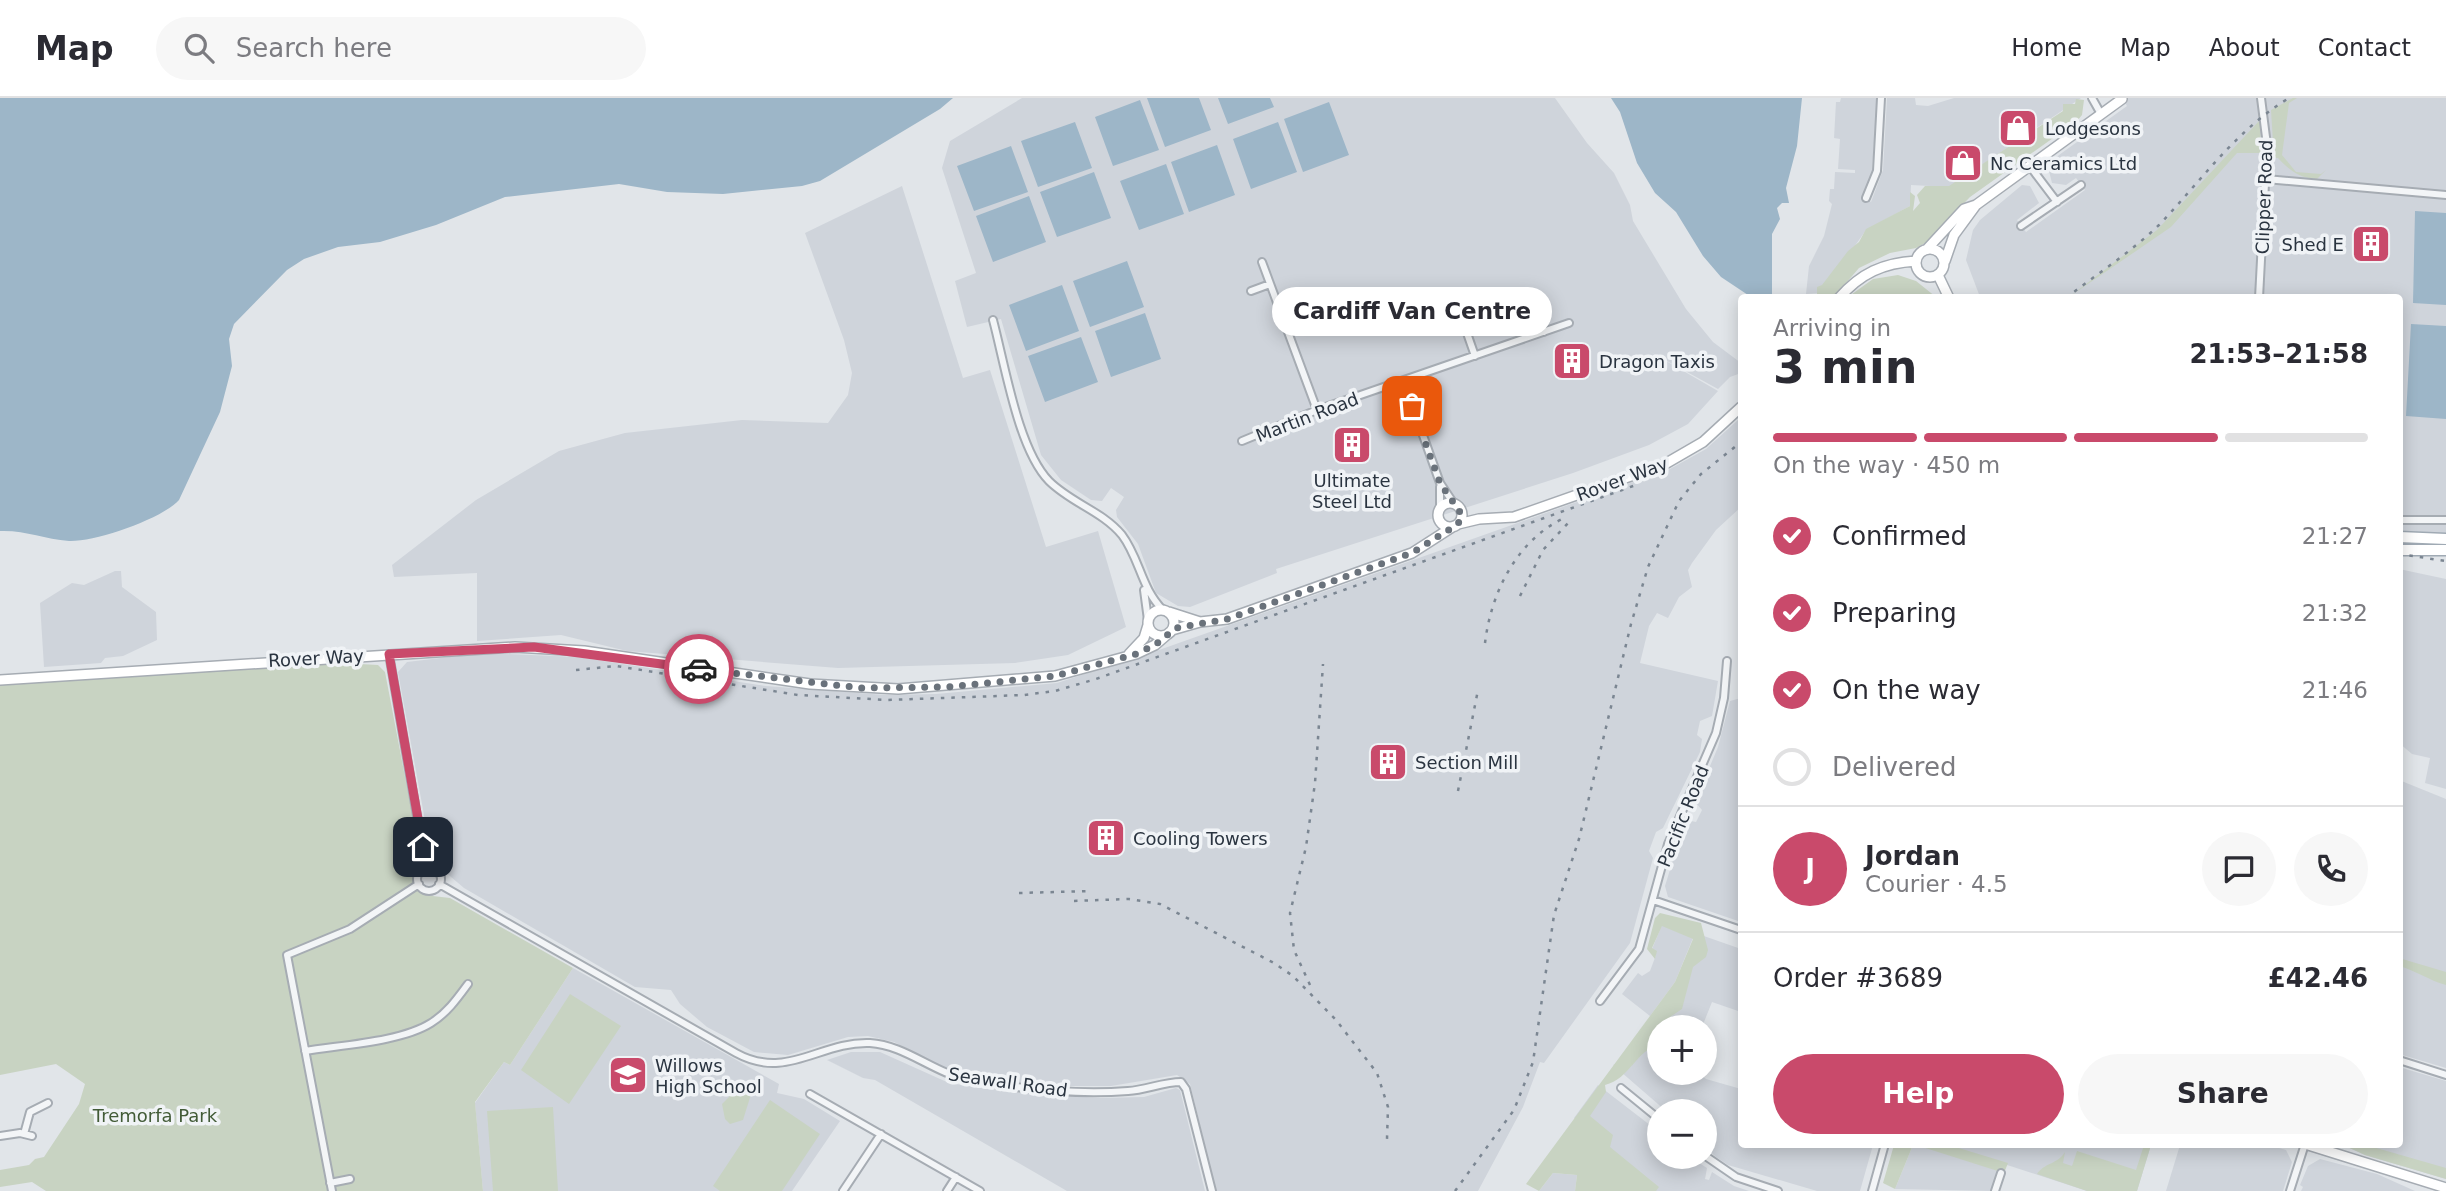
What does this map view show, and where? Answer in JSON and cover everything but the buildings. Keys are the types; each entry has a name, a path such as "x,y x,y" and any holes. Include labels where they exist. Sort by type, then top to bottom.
{"main road":[{"path":"2403,537 2446,539"},
{"path":"2403,550 2446,550"}],"street":[{"path":"1866,198 1877,171 1881,98"},
{"path":"2092,98 2101,114"},
{"path":"1976,205 1964,209 1927,249 1919,253 1916,261 1921,274 1929,277 1938,275 1954,235 1976,205 2123,98"},
{"name":"Clipper Road","path":"2259,294 2267,128 2261,98"},
{"path":"2029,165 2057,202"},
{"path":"2266,179 2446,195"},
{"path":"2021,226 2081,185"},
{"path":"1927,249 1940,252 1944,264"},
{"path":"1262,261 1317,410"},
{"path":"1843,294 1856,280 1872,270 1893,262 1916,261"},
{"path":"1938,275 1947,294"},
{"path":"1251,290 1270,284"},
{"path":"1453,293 1475,356"},
{"path":"1535,311 1544,332"},
{"path":"1441,324 1462,317"},
{"path":"993,320 1025,440 1036,464 1057,488 1115,528 1127,542 1144,585 1148,622 1155,634 1171,631 1174,619 1144,585"},
{"name":"Martin Road","path":"1242,441 1317,410 1569,323"},
{"path":"1404,382 1440,483 1462,515 1456,525 1447,526 1440,513 1440,483"},
{"name":"Rover Way","path":"0,680 534,647 613,655 772,680 898,689 1055,676 1148,649 1171,631 1200,622 1227,619 1412,553 1456,525 1486,518 1514,517 1674,460 1710,436 1738,410"},
{"path":"1429,542 1440,513 1448,503 1456,505"},
{"name":"Rover Way","path":"1456,505 1486,518"},
{"path":"2403,520 2446,520"},
{"path":"1129,654 1144,638 1152,613 1166,611"},
{"name":"Rover Way","path":"1166,611 1200,622"},
{"path":"389,654 426,868"},
{"name":"Pacific Road","path":"1600,1001 1636,956 1672,833 1716,733 1724,698 1727,661"},
{"path":"419,884 419,873 426,868"},
{"path":"419,884 428,891 439,884 438,872 426,868"},
{"path":"350,1179 331,1187 286,955 350,929 419,884"},
{"name":"Seawall Road","path":"439,884 743,1057 755,1061 792,1062 846,1045 867,1043 889,1047 947,1074 1014,1086 1120,1091 1181,1082 1186,1089 1212,1191"},
{"path":"1653,900 1738,929"},
{"path":"305,1051 402,1034 429,1024 451,1008 468,984"},
{"path":"2403,1061 2446,1075"},
{"path":"1620,1088 1647,1109"},
{"path":"810,1094 980,1191"},
{"path":"24,1134 30,1112 48,1103"},
{"path":"843,1191 881,1134"},
{"path":"0,1136 32,1136"},
{"path":"1872,1191 1884,1148"},
{"path":"2290,1191 2304,1148"},
{"path":"2318,1148 2446,1188"},
{"path":"1717,1164 1736,1177 1778,1191"},
{"path":"1995,1191 2001,1173"},
{"path":"947,1191 956,1177"}],"shaded area":[{"path":"1022,98 1555,98 1587,143 1614,173 1630,205 1633,221 1686,309 1713,342 1738,361 1738,374 1730,377 1718,389 1647,350 1718,391 1688,424 1649,445 1573,473 1276,569 1277,573 1190,607 1178,606 1156,593 1138,544 1117,517 1116,510 1124,497 1111,488 1102,501 1091,500 1061,480 1041,455 1001,319 967,327 955,281 976,273 942,168 950,141"},
{"path":"1841,98 1877,98 1872,172 1863,195 1871,202 1883,170 1887,98 1915,98 1916,105 1928,106 1954,98 2081,98 1949,187 1911,185 1910,206 1866,230 1822,293 1806,294 1809,266 1824,236 1832,204 1829,201 1830,189 1834,189 1835,172 1855,173 1855,170 1838,169 1840,139 1834,138 1836,102 1840,102"},
{"path":"2122,98 2446,98 2446,544 2403,543 2403,294 1979,294 1966,260 1973,230 1980,220 2022,185 2030,186 2039,203 2017,220 2026,232 2085,190 2076,178 2066,185 2052,183 2048,167 2059,155 2127,106"},
{"path":"902,186 963,378 990,370 1046,547 1098,531 1126,627 1068,655 1015,663 838,668 627,651 561,635 477,641 477,573 394,577 392,565 476,500 559,451 625,433 742,420 828,423 848,395 852,373 844,340 805,233"},
{"path":"1738,420 1738,510 1716,530 1692,563 1688,570 1692,587 1679,597 1668,618 1657,613 1649,626 1640,663 1718,681 1712,716 1700,721 1697,735 1702,739 1700,752 1663,828 1656,832 1649,851 1653,858 1630,943 1544,1063 1540,1062 1523,1107 1478,1191 1216,1191 1190,1084 1177,1075 1111,1086 1056,1086 998,1080 951,1071 894,1042 868,1036 848,1037 788,1055 754,1052 707,1027 680,1004 671,990 635,987 464,888 444,871 430,848 398,672 407,662 483,653 577,657 766,686 885,695 936,694 1057,683 1159,650 1670,469 1706,449"},
{"path":"2403,570 2446,579 2446,789 2425,783 2430,758 2412,754 2403,746"},
{"path":"115,571 121,571 122,587 156,612 157,640 123,656 105,658 101,663 44,667 40,603 72,583 84,585"},
{"path":"1738,699 1738,921 1668,897 1665,886 1684,824 1689,826 1691,821 1696,822 1702,810 1696,803 1697,797 1718,747 1730,701"},
{"path":"2403,782 2446,799 2446,1068 2403,1055"},
{"path":"1662,925 1693,938 1675,982 1649,1015 1622,994 1638,973 1642,976 1650,971 1656,955 1652,949"},
{"path":"1701,935 1738,948 1738,1011 1712,1002 1707,1015 1672,1015"},
{"name":"Willows High School","path":"573,968 779,1084 777,1093 804,1099 840,1121 792,1191 483,1191 475,1103 504,1062 510,1065"},
{"path":"1647,1047 1647,1085 1717,1085 1717,1082 1738,1088 1738,1148 1872,1148 1860,1191 1817,1191 1728,1165 1717,1158 1717,1099 1652,1099 1613,1065"},
{"path":"851,1052 880,1052 949,1083 1008,1092 1101,1098 1144,1097 1176,1088 1180,1090 1205,1191 1067,1191 875,1080 863,1078 827,1060"},
{"path":"2403,1068 2446,1081 2446,1179 2350,1148 2403,1148"},
{"path":"1598,1085 1647,1123 1647,1169 1707,1169 1705,1179 1709,1180 1712,1172 1734,1186 1749,1191 1655,1191 1574,1118"},
{"path":"1912,1148 2150,1148 2137,1191 2087,1191 2001,1163 1992,1191 1895,1189"},
{"path":"2179,1148 2279,1148 2286,1150 2292,1162 2283,1191 2166,1191"},
{"path":"2320,1159 2377,1174 2415,1191 2301,1191 2303,1187 2300,1185 2308,1166"},
{"path":"1553,1173 1577,1175 1575,1191 1539,1191"}],"green space":[{"path":"2297,98 2289,103 2282,155 2296,172 2321,174 2326,170 2317,179 2300,175 2291,170 2278,158 2274,158 2271,110"},
{"path":"2076,99 2084,100 2082,115 2077,121 1970,197 1927,242 1916,248 1890,253 1859,268 1837,294 1817,294 1817,287 1822,285 1848,251 1859,242 1866,229 1910,206 1910,192 1915,196 1913,211 1920,203 1917,195 1925,186 1949,186 2063,111 2063,104 2075,104"},
{"path":"2260,120 2261,153 2237,153 2171,227 2073,294 2157,230"},
{"path":"1898,275 1916,281 1932,294 1852,294 1873,279"},
{"name":"Tremorfa Park","path":"323,662 378,665 385,672 418,845 413,879 416,889 424,895 450,898 573,968 510,1065 504,1062 475,1102 483,1191 46,1191 32,1182 0,1187 0,1170 29,1165 35,1159 44,1157 79,1104 85,1084 56,1064 0,1075 0,684"},
{"path":"1660,913 1701,923 1708,950 1706,957 1693,967 1682,1009 1673,1015 1651,1015 1675,982 1693,939 1662,926 1652,948 1657,951 1655,959 1647,949 1655,918"},
{"path":"2403,959 2446,972 2446,985 2434,981 2403,967"},
{"path":"570,994 621,1026 569,1104 521,1070"},
{"path":"1647,1020 1647,1051 1621,1077 1605,1085 1606,1092 1590,1116 1613,1135 1610,1147 1659,1187 1656,1191 1575,1191 1577,1175 1553,1173 1539,1191 1526,1184"},
{"path":"746,1086 753,1088 743,1120 730,1124 725,1119 722,1104 734,1092"},
{"path":"770,1100 820,1134 782,1191 720,1191 713,1186"},
{"path":"553,1107 558,1191 493,1191 487,1111"},
{"path":"1893,1148 1912,1148 1895,1189 1883,1183"},
{"path":"1925,1148 1959,1148 2008,1163 2004,1173"},
{"path":"2143,1148 2150,1148 2137,1191 2087,1191 2037,1174 2065,1152 2063,1163 2072,1166 2077,1151 2136,1170"},
{"path":"2350,1148 2376,1148 2446,1168 2446,1179"}],"water":[{"path":"0,98 953,98 940,109 820,181 802,186 723,194 667,192 619,184 505,197 436,225 380,242 338,247 304,259 287,270 234,324 229,339 232,366 220,412 179,500 144,522 95,538 69,541 0,531"},
{"path":"1147,98 1199,98 1211,130 1165,147"},
{"path":"1218,98 1270,98 1274,107 1228,124"},
{"path":"1611,98 1802,98 1797,146 1786,188 1789,203 1782,203 1777,208 1780,219 1772,234 1772,294 1746,294 1721,277 1703,256 1676,212 1655,193 1637,163 1620,112"},
{"path":"1140,100 1159,150 1113,166 1095,117"},
{"path":"1329,102 1349,155 1303,172 1284,119"},
{"path":"1075,122 1092,168 1038,187 1021,141"},
{"path":"1278,122 1297,172 1251,189 1233,139"},
{"path":"1217,145 1235,195 1189,212 1171,162"},
{"path":"1011,146 1028,192 974,211 957,166"},
{"path":"1166,164 1184,214 1139,230 1120,181"},
{"path":"1094,172 1111,218 1057,237 1040,192"},
{"path":"1029,196 1046,242 993,262 976,216"},
{"path":"2415,211 2446,213 2446,305 2413,303"},
{"path":"1127,261 1144,307 1090,327 1073,281"},
{"path":"1062,285 1079,331 1026,351 1009,305"},
{"path":"1145,313 1161,359 1111,377 1095,331"},
{"path":"2411,324 2446,326 2446,419 2406,416"},
{"path":"1081,337 1098,382 1045,402 1028,356"}],"railway":[{"path":"2071,294 2148,235 2252,125 2289,98"},
{"path":"1455,1191 1514,1110 1533,1062 1554,915 1579,839 1631,624 1648,567 1679,501 1701,474 1738,444"},
{"path":"576,670 616,666 798,695 888,700 1024,695 1055,691 1096,679 1636,485"},
{"path":"1485,643 1493,606 1508,571 1531,541 1562,519"},
{"path":"1520,596 1543,550 1569,522"},
{"path":"2403,555 2446,561"},
{"path":"1310,985 1294,950 1290,913 1306,847 1315,783 1323,664"},
{"path":"1458,791 1478,690"},
{"path":"1019,893 1092,891"},
{"path":"1074,901 1129,899 1160,904 1274,963 1293,976 1336,1020 1377,1073 1388,1107 1387,1139"}],"way so far":[{"path":"699,669 810,684 898,689 948,687 1055,676 1136,654 1155,645 1176,628 1227,619 1405,556 1458,524 1462,515 1460,508 1447,496 1440,483 1412,406"}],"place":[{"name":"Lodgesons","path":"2018,128"},
{"name":"Nc Ceramics Ltd","path":"1963,163"},
{"name":"Shed E","path":"2371,244"},
{"name":"Dragon Taxis","path":"1572,361"},
{"name":"Cardiff Van Centre","path":"1412,406"},
{"name":"Ultimate Steel Ltd","path":"1352,445"},
{"name":"Section Mill","path":"1388,762"},
{"name":"Cooling Towers","path":"1106,838"},
{"name":"Willows High School","path":"628,1075"}],"route":[{"path":"423,847 389,654 534,647 613,655 699,669"}]}
